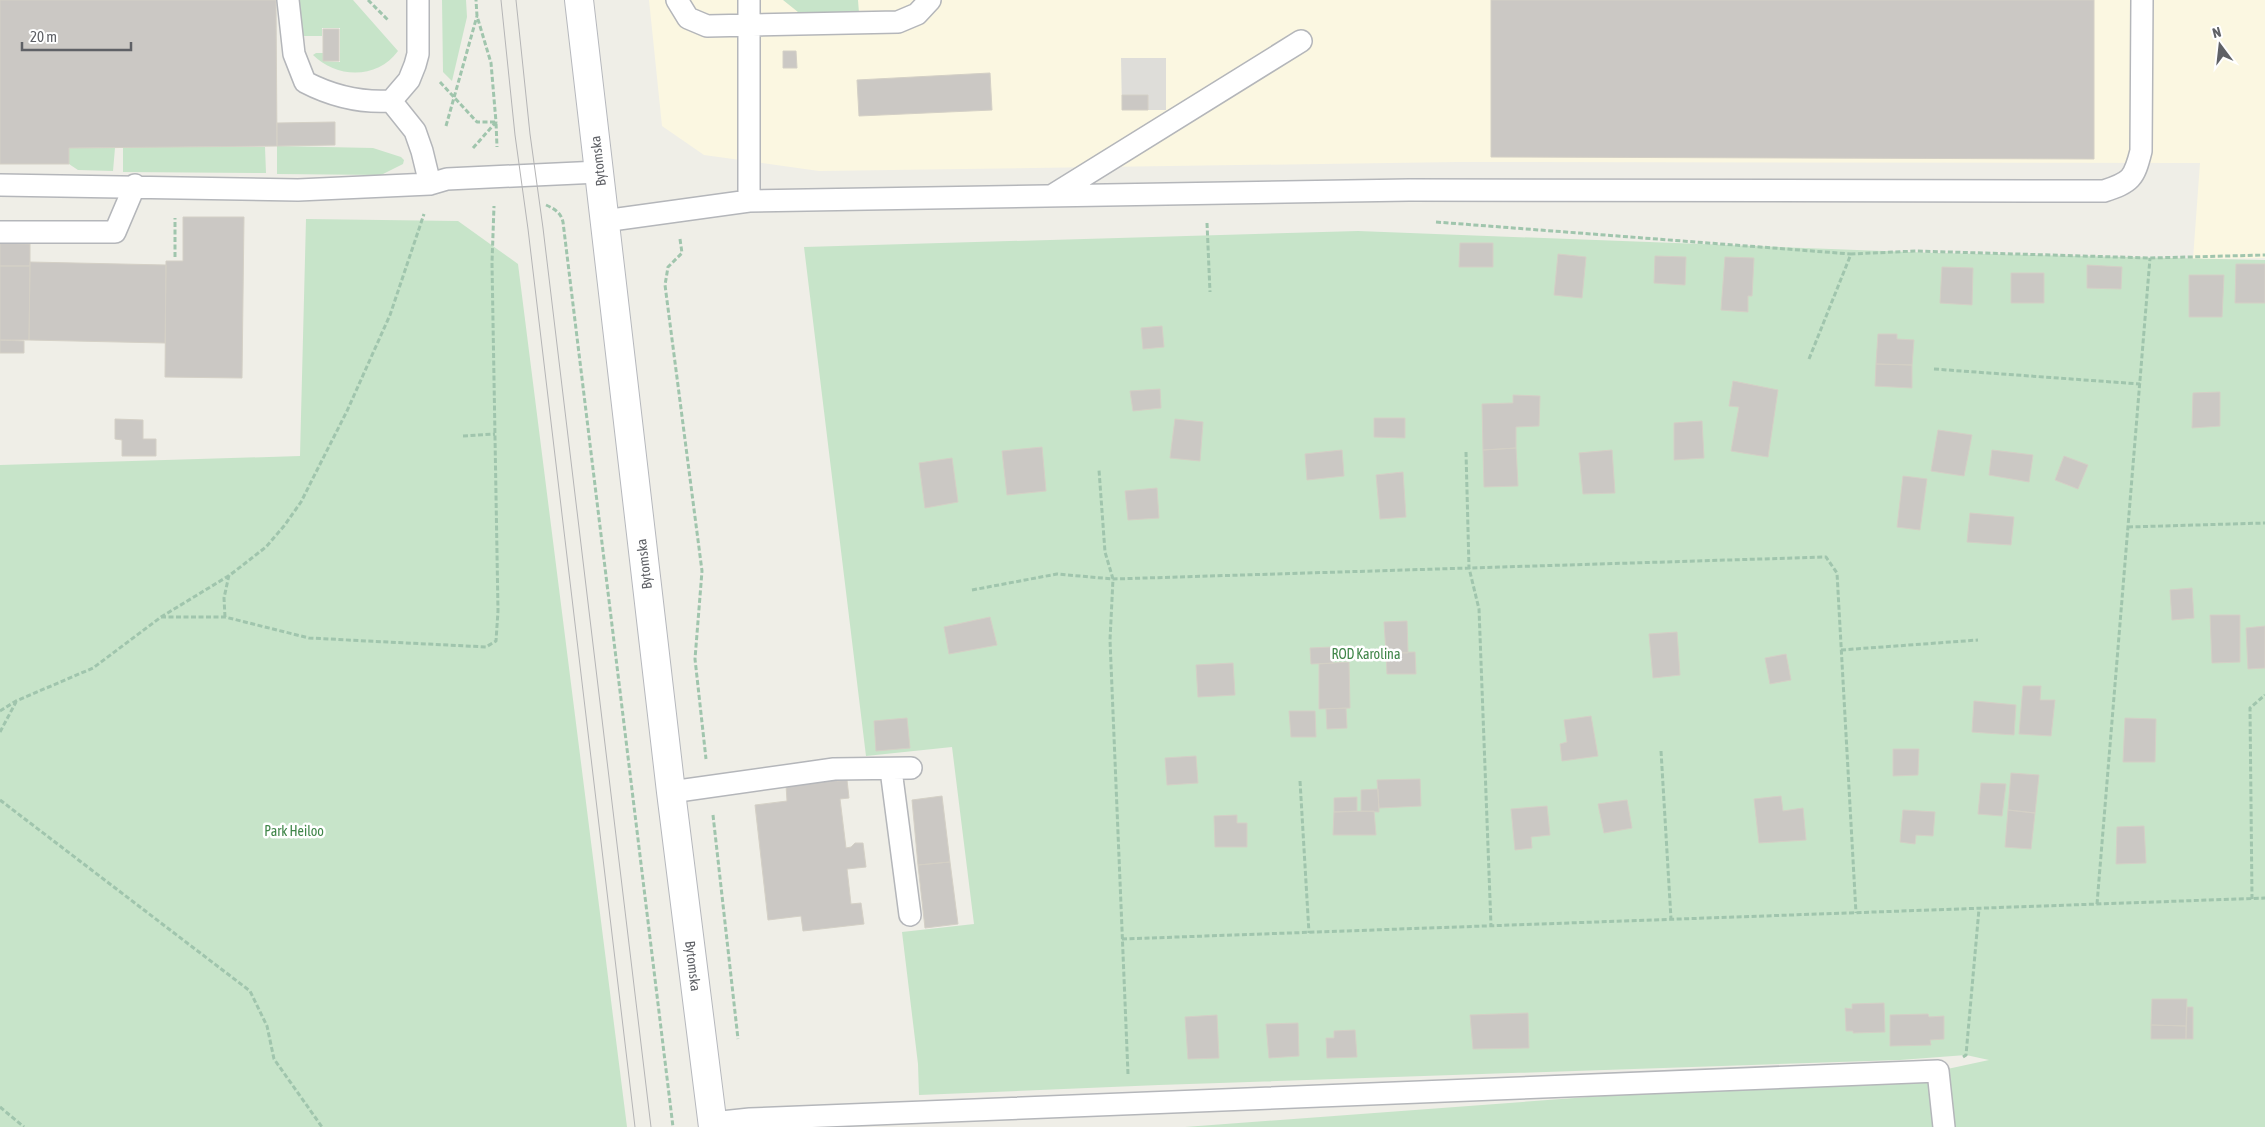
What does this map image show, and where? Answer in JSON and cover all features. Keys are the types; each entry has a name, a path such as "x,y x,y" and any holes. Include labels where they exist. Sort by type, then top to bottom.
{"main road":[{"name":"Bytomska","path":"579,0 671,792 712,1125"}],"lane":[{"path":"288,0 294,54 305,82 328,94 375,102 391,101 409,80 418,54 418,0"},
{"path":"677,0 688,18 707,26 898,22 918,14 930,0"},
{"path":"749,0 750,201"},
{"path":"604,221 750,201 1409,190 2104,191 2123,185 2136,172 2141,151 2142,0"},
{"path":"1053,195 1301,41"},
{"path":"391,101 415,131 430,184"},
{"path":"0,185 135,185 298,190 430,184 447,179 599,172"},
{"path":"0,232 115,232 135,185"},
{"path":"671,792 709,785 834,769 901,769 910,915"},
{"path":"712,1125 750,1119 1938,1071 1944,1127"}],"path":[{"path":"368,0 477,122 496,122"},
{"path":"161,617 225,617 309,638 486,647 496,641 498,611 492,263 494,202 497,177 496,122 491,63 477,16 476,0"},
{"path":"444,131 477,16"},
{"path":"175,212 175,257"},
{"path":"676,212 682,253 668,267 665,285 702,571 695,659 738,1041"},
{"path":"563,222 673,1127"},
{"path":"1432,222 1851,254 1916,251 2150,258 2265,254"},
{"path":"1210,292 1207,223 1217,223"},
{"path":"0,711 16,701 93,668 161,617 230,575 266,547 301,502 347,411 390,315 422,225"},
{"path":"1809,359 1851,254"},
{"path":"2097,904 2150,258"},
{"path":"1934,369 2140,384"},
{"path":"463,436 495,434"},
{"path":"1466,452 1469,568 1479,609 1491,926"},
{"path":"1099,470 1105,552 1113,578 1110,640 1129,1104"},
{"path":"2128,527 2265,523"},
{"path":"972,590 1057,574 1113,578 1826,557 1837,573 1856,913"},
{"path":"225,617 224,598 230,575"},
{"path":"1841,650 1978,640"},
{"path":"2252,899 2250,708 2265,695"},
{"path":"0,732 16,701"},
{"path":"1661,751 1671,919"},
{"path":"1300,781 1309,933"},
{"path":"0,800 250,990 267,1026 274,1059 322,1127"},
{"path":"1122,939 2265,898"},
{"path":"1938,1071 1966,1055 1978,909"},
{"path":"0,1107 24,1127"}],"shaded area":[{"path":"649,0 2265,0 2265,258 2193,259 2200,163 1458,162 819,171 704,155 662,126"},
{"path":"1121,58 1166,58 1166,110 1122,110"}],"green space":[{"path":"298,0 353,0 398,51 380,67 357,73 345,72 323,63 313,55 323,53 323,61 340,62 340,28 322,28 322,36 300,36"},
{"path":"442,0 466,0 467,17 452,81 443,72"},
{"path":"783,0 858,0 859,13 808,14 798,12"},
{"path":"277,146 373,148 401,157 404,160 403,164 381,175 277,174"},
{"path":"123,147 265,147 266,173 123,172"},
{"path":"69,148 115,148 113,171 78,170 69,164"},
{"name":"Park Heiloo","path":"306,219 458,221 518,264 627,1127 0,1127 0,465 300,456"},
{"name":"ROD Karolina","path":"1358,231 1936,253 2265,260 2265,1127 1185,1127 1938,1071 1989,1060 1966,1055 1900,1060 919,1095 918,1064 902,932 974,924 952,747 866,756 804,247"}],"building":[{"path":"0,0 276,0 277,146 69,148 69,164 0,164"},
{"path":"1491,0 2094,0 2094,159 1491,157"},
{"path":"323,29 339,29 339,61 323,61"},
{"path":"783,51 796,51 797,68 783,68"},
{"path":"990,73 992,110 859,116 857,80"},
{"path":"1122,95 1148,95 1148,110 1122,110"},
{"path":"335,122 335,145 277,146 277,123"},
{"path":"183,217 244,217 242,378 165,377 166,261 183,261"},
{"path":"0,243 30,244 30,266 0,266"},
{"path":"1460,243 1493,243 1493,267 1459,267"},
{"path":"1558,254 1586,257 1582,298 1554,295"},
{"path":"1655,256 1686,257 1685,285 1654,283"},
{"path":"1725,257 1754,258 1752,296 1748,296 1748,312 1721,310"},
{"path":"30,262 166,265 165,343 29,340"},
{"path":"2236,264 2265,264 2265,303 2235,303"},
{"path":"2087,265 2122,267 2121,289 2087,288"},
{"path":"0,266 30,266 29,340 0,340"},
{"path":"1942,267 1973,268 1972,305 1940,303"},
{"path":"2011,273 2044,273 2044,303 2011,303"},
{"path":"2189,275 2224,275 2222,317 2189,317"},
{"path":"1162,326 1164,347 1143,349 1141,328"},
{"path":"1878,334 1897,334 1897,339 1914,340 1912,365 1876,364"},
{"path":"0,340 24,341 24,353 0,353"},
{"path":"1876,364 1912,365 1912,388 1875,386"},
{"path":"1733,381 1778,390 1768,457 1731,451 1739,407 1729,406"},
{"path":"1160,389 1161,408 1133,411 1130,391"},
{"path":"2220,392 2220,426 2192,428 2193,393"},
{"path":"1513,395 1540,396 1539,426 1516,427 1516,448 1483,450 1482,404 1513,403"},
{"path":"1374,418 1405,418 1405,438 1374,437"},
{"path":"115,419 143,420 143,439 156,439 156,456 122,456 122,440 115,439"},
{"path":"1175,419 1203,422 1200,461 1170,458"},
{"path":"1702,421 1704,458 1674,460 1674,423"},
{"path":"1938,430 1972,435 1964,476 1931,471"},
{"path":"1042,447 1046,491 1007,495 1002,451"},
{"path":"1516,448 1518,486 1484,487 1483,450"},
{"path":"1342,450 1344,476 1307,480 1305,454"},
{"path":"1612,450 1615,493 1583,494 1579,453"},
{"path":"1992,450 2033,455 2029,482 1989,475"},
{"path":"2064,456 2088,465 2078,489 2055,480"},
{"path":"952,458 958,502 925,508 919,463"},
{"path":"1403,472 1406,517 1380,519 1376,475"},
{"path":"1903,476 1927,479 1920,530 1897,527"},
{"path":"1157,488 1159,518 1128,520 1125,491"},
{"path":"1970,513 2014,517 2011,545 1967,542"},
{"path":"2192,588 2194,618 2172,620 2170,590"},
{"path":"2210,615 2240,615 2240,662 2212,663"},
{"path":"990,617 997,645 949,654 944,627"},
{"path":"1407,621 1408,653 1386,653 1384,622"},
{"path":"2265,626 2265,668 2248,669 2246,628"},
{"path":"1677,632 1680,675 1653,678 1649,634"},
{"path":"1333,647 1333,663 1311,664 1310,648"},
{"path":"1415,652 1416,674 1387,674 1386,653"},
{"path":"1786,654 1791,680 1770,684 1765,658"},
{"path":"1349,662 1350,708 1319,709 1319,664"},
{"path":"1233,663 1235,695 1198,697 1196,665"},
{"path":"2023,686 2041,686 2040,700 2055,700 2051,736 2019,734"},
{"path":"1974,701 2016,705 2014,735 1972,732"},
{"path":"1346,708 1347,728 1327,729 1326,709"},
{"path":"1289,711 1315,711 1316,737 1291,737"},
{"path":"1591,716 1598,756 1562,761 1560,744 1567,742 1564,720"},
{"path":"907,718 910,748 876,751 874,721"},
{"path":"2125,718 2156,719 2155,762 2123,762"},
{"path":"1893,749 1919,749 1918,775 1893,776"},
{"path":"1196,756 1198,783 1167,785 1165,758"},
{"path":"2011,773 2039,775 2035,813 2008,810"},
{"path":"837,778 837,781 847,780 849,798 840,799 846,848 851,847 855,843 863,843 866,867 847,869 851,904 861,903 864,924 803,931 801,916 768,920 755,805 787,801 786,785"},
{"path":"1420,779 1421,806 1379,808 1377,780"},
{"path":"1981,783 2006,784 2002,816 1978,814"},
{"path":"1378,789 1379,812 1361,811 1361,790"},
{"path":"942,796 950,862 918,865 912,800"},
{"path":"1781,796 1783,811 1803,808 1806,840 1759,843 1754,799"},
{"path":"1357,797 1357,811 1334,812 1334,798"},
{"path":"1627,800 1632,828 1604,833 1598,804"},
{"path":"1547,806 1550,835 1531,837 1532,848 1515,850 1511,809"},
{"path":"1903,810 1935,812 1933,836 1916,835 1915,844 1900,842"},
{"path":"2008,810 2035,813 2031,849 2005,847"},
{"path":"1374,811 1376,835 1333,835 1334,812"},
{"path":"1237,815 1237,823 1247,823 1247,847 1215,847 1214,816"},
{"path":"2144,826 2146,863 2116,864 2117,827"},
{"path":"950,862 958,924 925,928 918,865"},
{"path":"2152,999 2187,999 2186,1026 2151,1025"},
{"path":"1884,1003 1885,1032 1853,1033 1853,1031 1846,1031 1845,1008 1852,1009 1852,1004"},
{"path":"2187,1007 2193,1007 2193,1039 2186,1039"},
{"path":"1528,1013 1529,1048 1473,1049 1470,1015"},
{"path":"1928,1014 1929,1017 1944,1016 1944,1039 1930,1040 1931,1045 1890,1046 1890,1015"},
{"path":"1217,1015 1219,1058 1188,1059 1185,1017"},
{"path":"1298,1023 1299,1056 1269,1058 1266,1024"},
{"path":"2151,1025 2186,1026 2186,1039 2151,1039"},
{"path":"1355,1030 1357,1057 1327,1058 1326,1038 1334,1038 1334,1031"}],"tram line":[{"path":"501,0 515,135 528,229 635,1127"},
{"path":"516,0 530,134 543,228 651,1127"}]}
